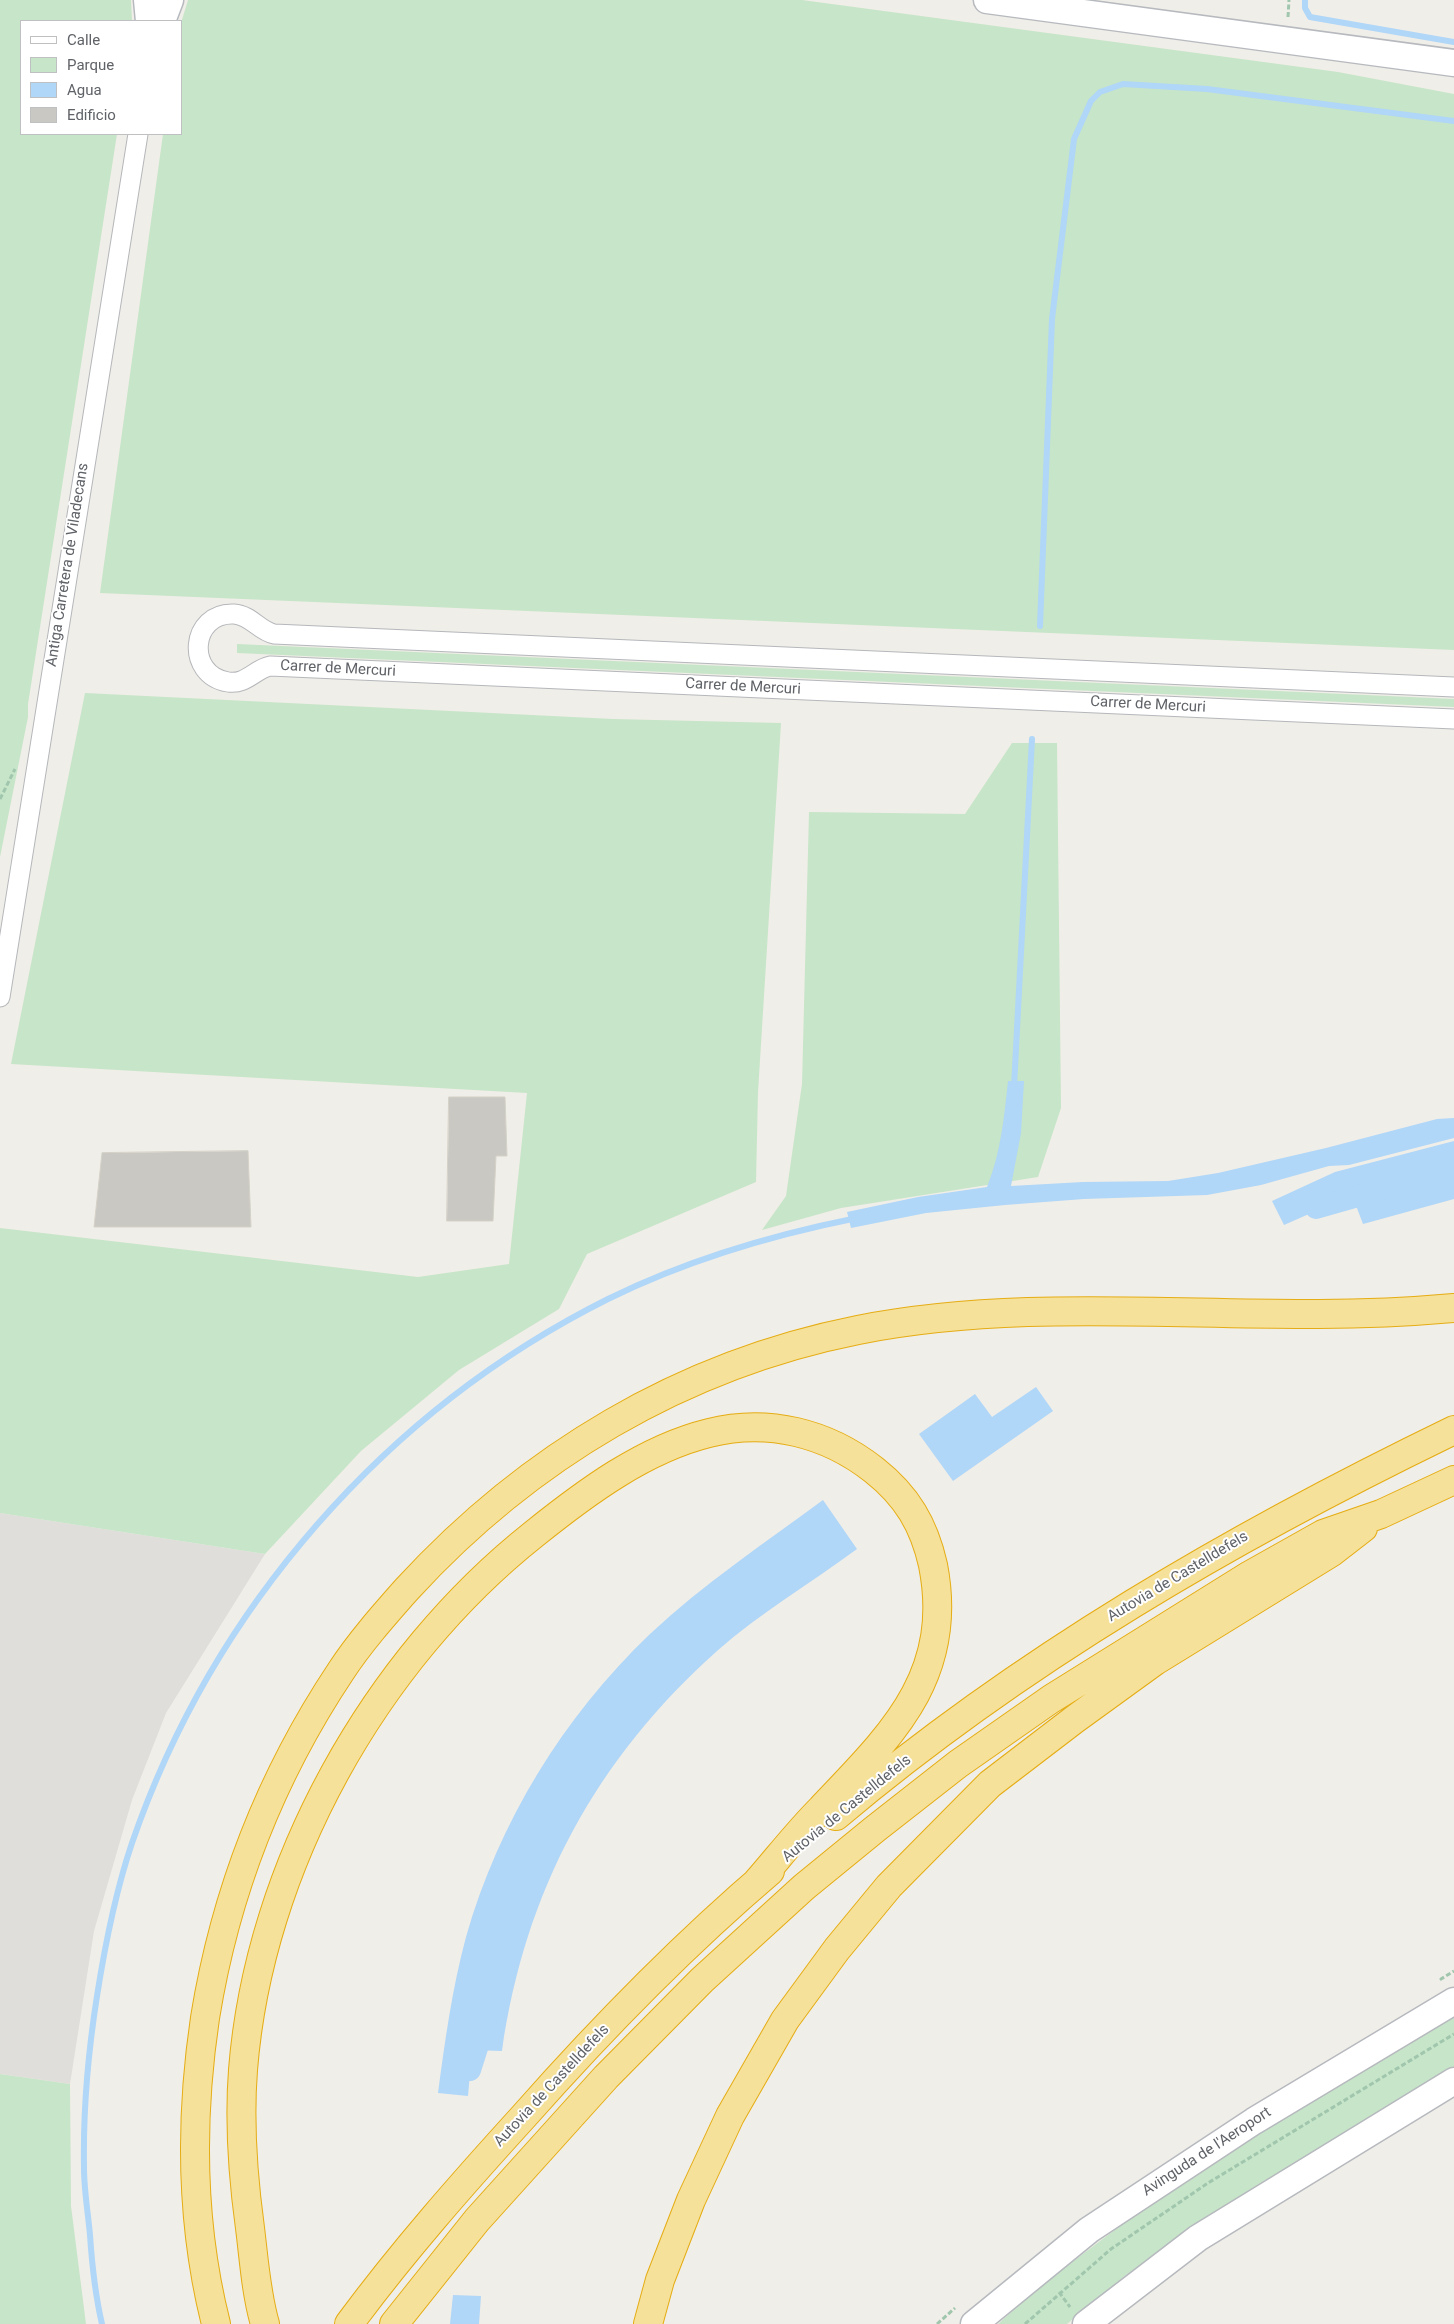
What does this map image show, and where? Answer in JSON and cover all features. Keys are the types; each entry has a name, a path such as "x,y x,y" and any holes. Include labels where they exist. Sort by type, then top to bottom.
{"highway":[{"path":"216,2324 200,2242 194,2122 198,2064 210,1986 227,1914 251,1844 276,1783 341,1670 374,1626 470,1524 527,1479 597,1430 663,1395 791,1346 859,1330 929,1320 1081,1310 1320,1314 1454,1308"},
{"path":"263,2317 247,2209 242,2138 243,2069 253,1999 269,1932 292,1866 320,1802 360,1730 409,1658 464,1595 512,1552 569,1506 623,1470 674,1444 709,1433 747,1427 780,1428 809,1434 839,1446 883,1478 907,1502 927,1540 935,1578 938,1610 935,1642 923,1680 908,1708 875,1754 817,1812 757,1882"},
{"name":"Autovia de Castelldefels","path":"349,2324 452,2194 580,2052 666,1966 757,1882 865,1792 930,1742 1032,1669 1128,1605 1342,1484 1454,1430"},
{"path":"394,2324 477,2220 606,2077 702,1980 811,1881 958,1764 1050,1699 1250,1575 1323,1534 1381,1514 1454,1480"},
{"path":"648,2324 660,2280 691,2200 730,2116 785,2020 836,1949 889,1886 990,1784 1075,1719 1155,1661 1332,1552 1381,1514"}],"street":[{"path":"147,0 149,20"},
{"path":"162,20 170,0"},
{"path":"987,0 1454,63"},
{"name":"Antiga Carretera de Viladecans","path":"0,997 138,135"},
{"name":"Carrer de Mercuri","path":"1454,687 274,634 264,631 249,618 235,614 220,615 208,624 200,637 198,649 198,657 207,669 228,682 246,680 263,667 270,666 1454,719"},
{"name":"Avinguda de l'Aeroport","path":"974,2324 1040,2267 1089,2230 1254,2121 1454,2001"},
{"path":"1086,2324 1198,2238 1454,2082"}],"path":[{"path":"1025,2324 1111,2249 1208,2183 1454,2034"}],"shaded area":[{"path":"0,1513 265,1554 166,1713 132,1800 94,1931 70,2084 0,2074"}],"green space":[{"path":"0,0 131,0 132,20 20,20 20,135 117,135 28,704 28,717 0,857"},
{"path":"188,0 802,0 1338,72 1454,94 1454,650 100,593 163,135 182,135 182,20"},
{"path":"237,644 1454,699 1454,707 237,653"},
{"path":"85,693 613,719 781,723 758,1092 756,1182 587,1254 559,1309 459,1370 361,1451 265,1554 0,1513 0,1228 418,1277 509,1264 527,1093 11,1064"},
{"path":"1012,743 1057,743 1061,1108 1038,1177 841,1208 762,1230 786,1196 802,1084 809,812 965,814"},
{"path":"1454,2014 1454,2068 1211,2216 1126,2275 1067,2324 998,2324 1039,2287 1185,2177"},
{"path":"0,2074 70,2084 71,2206 86,2324 0,2324"}],"water":[{"path":"1008,1081 1024,1081 1021,1133 1011,1186 1083,1182 1168,1181 1218,1173 1326,1148 1437,1119 1454,1118 1454,1138 1349,1165 1329,1166 1261,1185 1207,1195 1084,1199 1005,1205 926,1213 851,1228 847,1212 918,1197 987,1187 999,1148"},
{"path":"1454,1141 1454,1199 1363,1224 1352,1195 1284,1225 1272,1201 1335,1172"},
{"path":"1036,1387 1053,1411 953,1481 919,1434 975,1394 992,1417"},
{"path":"823,1500 857,1549 733,1637 674,1693 636,1736 602,1783 573,1831 548,1882 528,1936 513,1992 502,2051 472,2050 468,2096 438,2093 446,2034 461,1956 480,1894 496,1853 516,1812 562,1736 618,1666 650,1634 691,1598"},
{"path":"453,2295 481,2296 479,2324 450,2324"}],"building":[{"path":"449,1097 505,1097 507,1156 496,1156 493,1221 447,1221"},
{"path":"248,1151 251,1227 94,1227 102,1153"}],"waterway":[{"path":"1305,0 1305,8 1310,17 1454,42"},
{"path":"1040,626 1052,319 1074,139 1091,101 1100,92 1123,84 1207,89 1454,121"},
{"path":"1014,1087 1032,739"},
{"path":"1316,1208 1383,1189"},
{"path":"102,2324 94,2280 85,2193 84,2125 94,2017 111,1919 132,1843 167,1757 209,1674 260,1597 317,1525 381,1458 451,1398 527,1345 608,1299 668,1272 730,1250 793,1232 857,1218"},
{"path":"470,2070 486,2020"}]}
